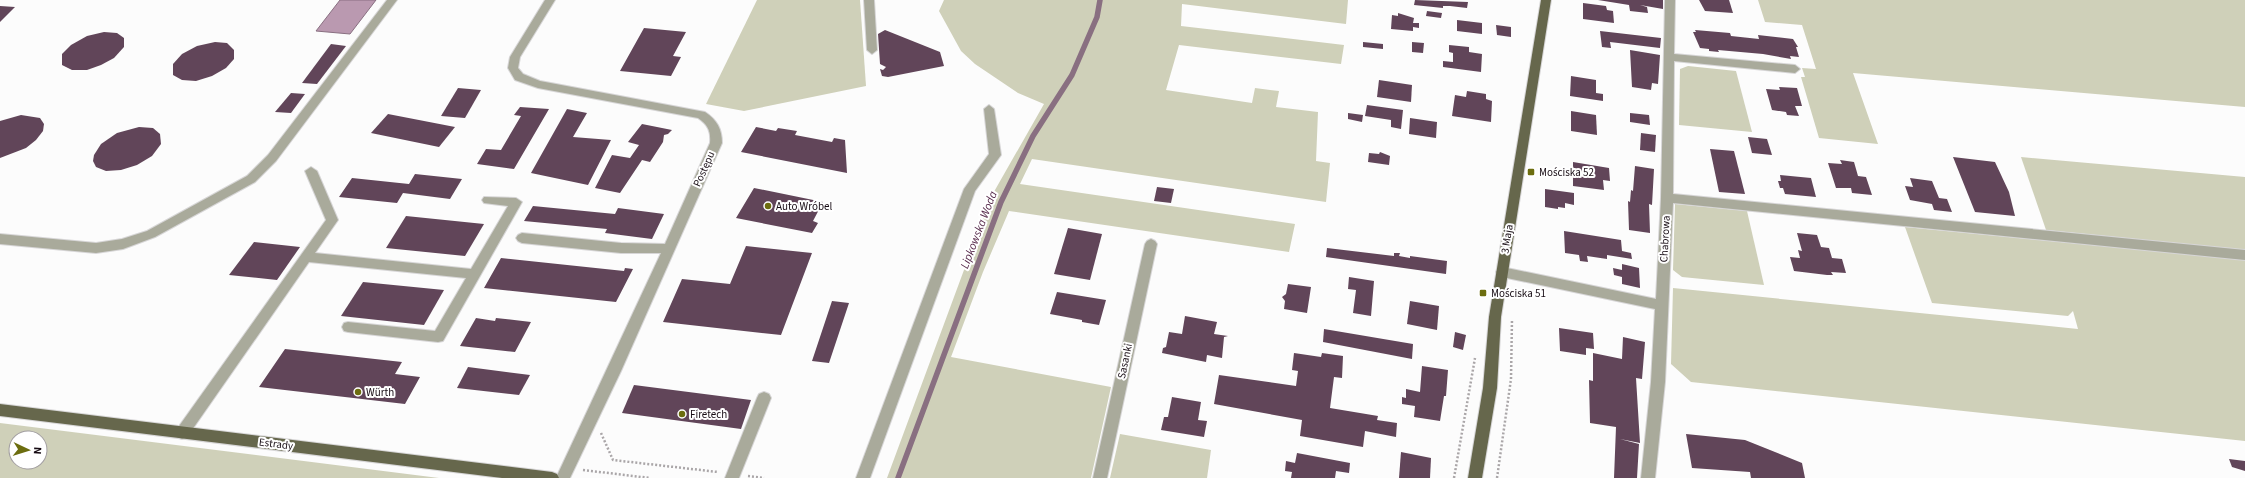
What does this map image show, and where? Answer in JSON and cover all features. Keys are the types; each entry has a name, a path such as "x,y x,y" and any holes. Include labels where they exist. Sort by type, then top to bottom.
{"main road":[{"name":"3 Maja","path":"1475,478 1490,388 1495,317 1546,0"},
{"name":"Estrady","path":"0,410 552,478"}],"street":[{"path":"0,239 96,248 123,244 151,234 251,179 272,158 392,0"},
{"name":"Postępu","path":"550,0 515,57 513,68 519,77 538,84 701,115 714,125 717,132 716,143 566,473"},
{"path":"869,0 872,50"},
{"name":"Chabrowa","path":"1648,478 1658,382 1667,198 1670,0"},
{"path":"1668,57 1795,69"},
{"path":"863,478 970,189 995,155 988,109"},
{"path":"182,432 332,220 311,171"},
{"path":"1667,198 2245,255"},
{"path":"348,327 438,337 516,202 488,200"},
{"path":"522,238 621,248 645,247 668,249"},
{"name":"Sasanki","path":"1100,478 1151,244"},
{"path":"306,257 475,274"},
{"path":"1502,272 1661,305"},
{"path":"732,476 764,398"}],"path":[{"path":"604,427 601,434 613,460 732,476 764,478"},
{"path":"566,473 650,478"}],"green space":[{"path":"757,0 860,0 866,86 744,111 706,104"},
{"path":"944,0 1348,0 1346,24 1182,4 1181,26 1344,45 1341,64 1179,45 1166,90 1252,103 1255,88 1279,91 1276,107 1318,112 1316,161 1330,163 1326,202 1032,159 1020,184 1295,224 1289,252 1009,211 983,272 951,357 1111,387 1091,478 887,478 991,197 1044,104 1018,93 975,64 961,51 939,11"},
{"path":"1758,0 2245,0 2245,107 1853,73 1878,144 1819,138 1801,77 1805,77 1802,68 1816,69 1802,25 1765,22"},
{"path":"1688,66 1736,71 1752,132 1679,125 1680,69"},
{"path":"2021,157 2245,177 2245,250 2046,230"},
{"path":"1675,204 1747,211 1764,285 1682,277 1673,270"},
{"path":"1905,227 2245,260 2245,441 1691,382 1671,364 1673,288 2078,329 2073,311 2068,316 1932,303"},
{"path":"0,423 439,478 0,478"},
{"path":"1120,434 1211,450 1207,478 1110,478"}],"shaded area":[{"path":"340,0 376,0 350,34 316,31"}],"building":[{"path":"1415,0 1468,2 1467,8 1443,6 1443,8 1414,5"},
{"path":"1598,0 1663,0 1663,9 1640,5 1647,7 1648,13 1630,11 1629,5"},
{"path":"1699,0 1729,0 1733,13 1705,11"},
{"path":"1583,3 1606,6 1607,10 1613,11 1614,23 1583,19"},
{"path":"0,6 15,7 0,22"},
{"path":"1427,11 1442,13 1441,18 1426,16"},
{"path":"1398,13 1414,18 1413,23 1419,23 1419,28 1413,27 1413,31 1391,29 1392,15 1398,16"},
{"path":"1457,20 1482,23 1482,34 1457,31"},
{"path":"1496,25 1511,27 1511,37 1497,35"},
{"path":"644,28 686,32 673,56 681,57 671,76 620,71"},
{"path":"885,30 940,52 944,66 888,77 882,76 880,69 883,70 886,67 880,64 878,34"},
{"path":"1695,30 1730,33 1731,36 1759,39 1758,35 1793,39 1798,47 1796,47 1799,57 1790,56 1791,59 1763,54 1718,50 1719,52 1709,51 1709,49 1700,48 1693,32 1696,32"},
{"path":"1600,31 1661,38 1660,48 1610,42 1611,48 1602,47"},
{"path":"104,32 117,33 124,38 124,47 114,58 87,70 72,70 62,65 62,54 71,45 87,36"},
{"path":"215,42 227,43 234,50 234,59 226,68 212,76 196,81 182,80 173,75 173,64 182,54 197,46"},
{"path":"1363,42 1383,44 1383,49 1363,47"},
{"path":"1412,42 1424,43 1423,53 1412,52"},
{"path":"331,44 346,46 317,84 302,83"},
{"path":"1449,45 1469,47 1469,52 1482,54 1481,72 1443,67 1443,61 1453,62 1453,53 1449,52"},
{"path":"1630,50 1660,55 1658,84 1652,83 1651,90 1632,87"},
{"path":"1571,76 1596,80 1596,93 1603,94 1603,101 1570,96"},
{"path":"1379,80 1412,85 1411,102 1377,97"},
{"path":"1779,87 1797,88 1802,106 1795,106 1799,116 1787,115 1786,112 1772,110 1766,89 1780,90"},
{"path":"458,88 481,90 465,118 441,116"},
{"path":"1467,91 1486,94 1486,99 1492,101 1491,122 1452,116 1455,95 1466,97"},
{"path":"291,93 305,94 291,113 275,112"},
{"path":"1367,105 1403,110 1401,129 1391,127 1391,120 1365,116"},
{"path":"520,107 549,109 514,169 477,164 486,149 501,150 521,116 514,115"},
{"path":"567,109 587,113 573,137 611,140 588,185 531,173"},
{"path":"1571,111 1596,115 1597,135 1571,131"},
{"path":"1348,113 1363,115 1362,122 1348,119"},
{"path":"1630,113 1649,115 1650,125 1630,122"},
{"path":"388,114 455,127 439,147 371,133"},
{"path":"21,115 40,118 44,124 43,131 36,140 26,148 0,158 0,121"},
{"path":"1410,118 1437,122 1436,138 1409,134"},
{"path":"642,124 672,130 668,134 664,135 663,142 650,162 642,160 620,193 595,188 612,155 630,158 639,145 628,142"},
{"path":"139,127 153,128 160,134 161,144 152,156 137,165 121,170 106,171 96,167 93,161 94,155 101,144 117,133"},
{"path":"756,127 776,131 778,128 797,131 795,135 832,142 834,138 845,140 847,173 741,152"},
{"path":"1641,133 1656,135 1655,152 1640,150"},
{"path":"1748,137 1767,139 1772,155 1752,153"},
{"path":"1710,149 1734,151 1745,194 1719,192"},
{"path":"1380,152 1390,156 1389,165 1368,162 1369,153 1379,154"},
{"path":"1953,157 1995,162 2009,192 2015,216 1975,212"},
{"path":"1840,160 1854,162 1858,176 1866,177 1872,195 1852,193 1851,188 1836,188 1828,163 1842,164"},
{"path":"1573,162 1609,168 1610,181 1603,180 1604,190 1573,186"},
{"path":"1635,166 1654,169 1652,205 1649,204 1650,233 1629,230 1628,201 1630,202 1631,190 1633,191"},
{"path":"415,174 462,179 450,199 403,193 397,203 339,197 352,178 409,184"},
{"path":"1780,175 1811,178 1816,197 1785,194 1783,188 1780,188 1778,181 1781,181"},
{"path":"1910,178 1932,181 1939,198 1947,199 1952,212 1934,210 1932,204 1910,200 1905,186 1913,187"},
{"path":"1157,187 1174,189 1171,203 1154,201"},
{"path":"754,188 823,202 813,221 818,223 812,233 736,218"},
{"path":"1545,189 1574,193 1574,205 1565,203 1565,208 1558,207 1558,209 1545,207"},
{"path":"533,206 615,214 618,208 664,214 652,239 605,233 607,229 524,221"},
{"path":"406,216 484,224 465,256 386,248"},
{"path":"1068,228 1102,234 1090,280 1054,274"},
{"path":"1564,231 1621,240 1622,251 1631,253 1632,259 1607,255 1607,259 1587,256 1588,262 1580,261 1579,255 1565,253"},
{"path":"1797,233 1817,235 1821,247 1829,248 1832,258 1842,259 1846,273 1831,272 1833,275 1827,275 1794,271 1790,257 1800,258 1798,250 1802,251"},
{"path":"254,242 300,247 277,280 229,275"},
{"path":"746,246 812,253 781,335 663,322 682,279 730,284"},
{"path":"1327,248 1394,256 1394,253 1400,253 1399,256 1410,258 1410,256 1447,261 1446,274 1326,257"},
{"path":"501,258 624,271 625,268 633,269 616,302 484,288"},
{"path":"1622,264 1639,268 1640,288 1622,284 1622,277 1614,275 1613,268 1622,270"},
{"path":"1349,277 1374,281 1371,316 1353,313 1356,290 1348,289"},
{"path":"363,282 444,290 424,325 341,316"},
{"path":"1288,284 1311,287 1307,313 1284,309 1285,301 1282,297 1286,294"},
{"path":"1057,292 1106,300 1099,325 1050,314"},
{"path":"832,301 849,303 829,363 812,361"},
{"path":"1410,301 1439,306 1437,330 1407,324"},
{"path":"1185,316 1217,322 1214,334 1228,336 1224,337 1222,358 1207,355 1206,362 1162,353 1163,348 1166,347 1169,332 1182,334"},
{"path":"476,318 495,321 496,318 531,322 515,352 460,346"},
{"path":"1559,328 1593,333 1594,349 1586,348 1586,355 1560,351"},
{"path":"1324,329 1413,344 1412,359 1323,342"},
{"path":"1455,332 1466,335 1463,350 1453,347"},
{"path":"1623,337 1645,342 1642,379 1636,378 1640,443 1620,439 1639,444 1637,478 1614,478 1616,427 1590,423 1589,380 1593,381 1593,353 1622,359"},
{"path":"285,349 402,362 395,374 420,377 405,404 259,387"},
{"path":"1294,353 1321,357 1322,353 1343,356 1342,378 1334,377 1330,408 1378,416 1377,420 1397,423 1396,437 1365,431 1363,447 1300,436 1302,420 1214,404 1219,375 1296,386 1298,371 1292,370"},
{"path":"1422,366 1448,370 1446,396 1444,396 1440,421 1414,417 1415,406 1402,404 1402,397 1406,398 1406,389 1420,392"},
{"path":"468,367 530,375 519,395 457,388"},
{"path":"634,385 751,400 741,429 622,413"},
{"path":"1172,397 1201,402 1198,420 1207,421 1204,437 1161,430 1164,417 1168,417"},
{"path":"1686,434 1745,440 1802,463 1805,478 1751,478 1750,472 1692,468"},
{"path":"1401,452 1431,458 1430,478 1399,478"},
{"path":"1297,453 1350,463 1349,473 1336,471 1335,478 1291,478 1292,472 1285,471 1286,461 1295,463"},
{"path":"2229,459 2245,461 2245,471 2232,467"}],"waterway":[{"name":"Lipkowska Woda","path":"898,478 1001,202 1033,136 1072,75 1097,17 1100,0"}],"place":[{"name":"Mościska 52","path":"1531,172"},
{"name":"Auto Wróbel","path":"768,206"},
{"name":"Mościska 51","path":"1483,293"},
{"name":"Würth","path":"358,392"},
{"name":"Firetech","path":"682,414"}]}
